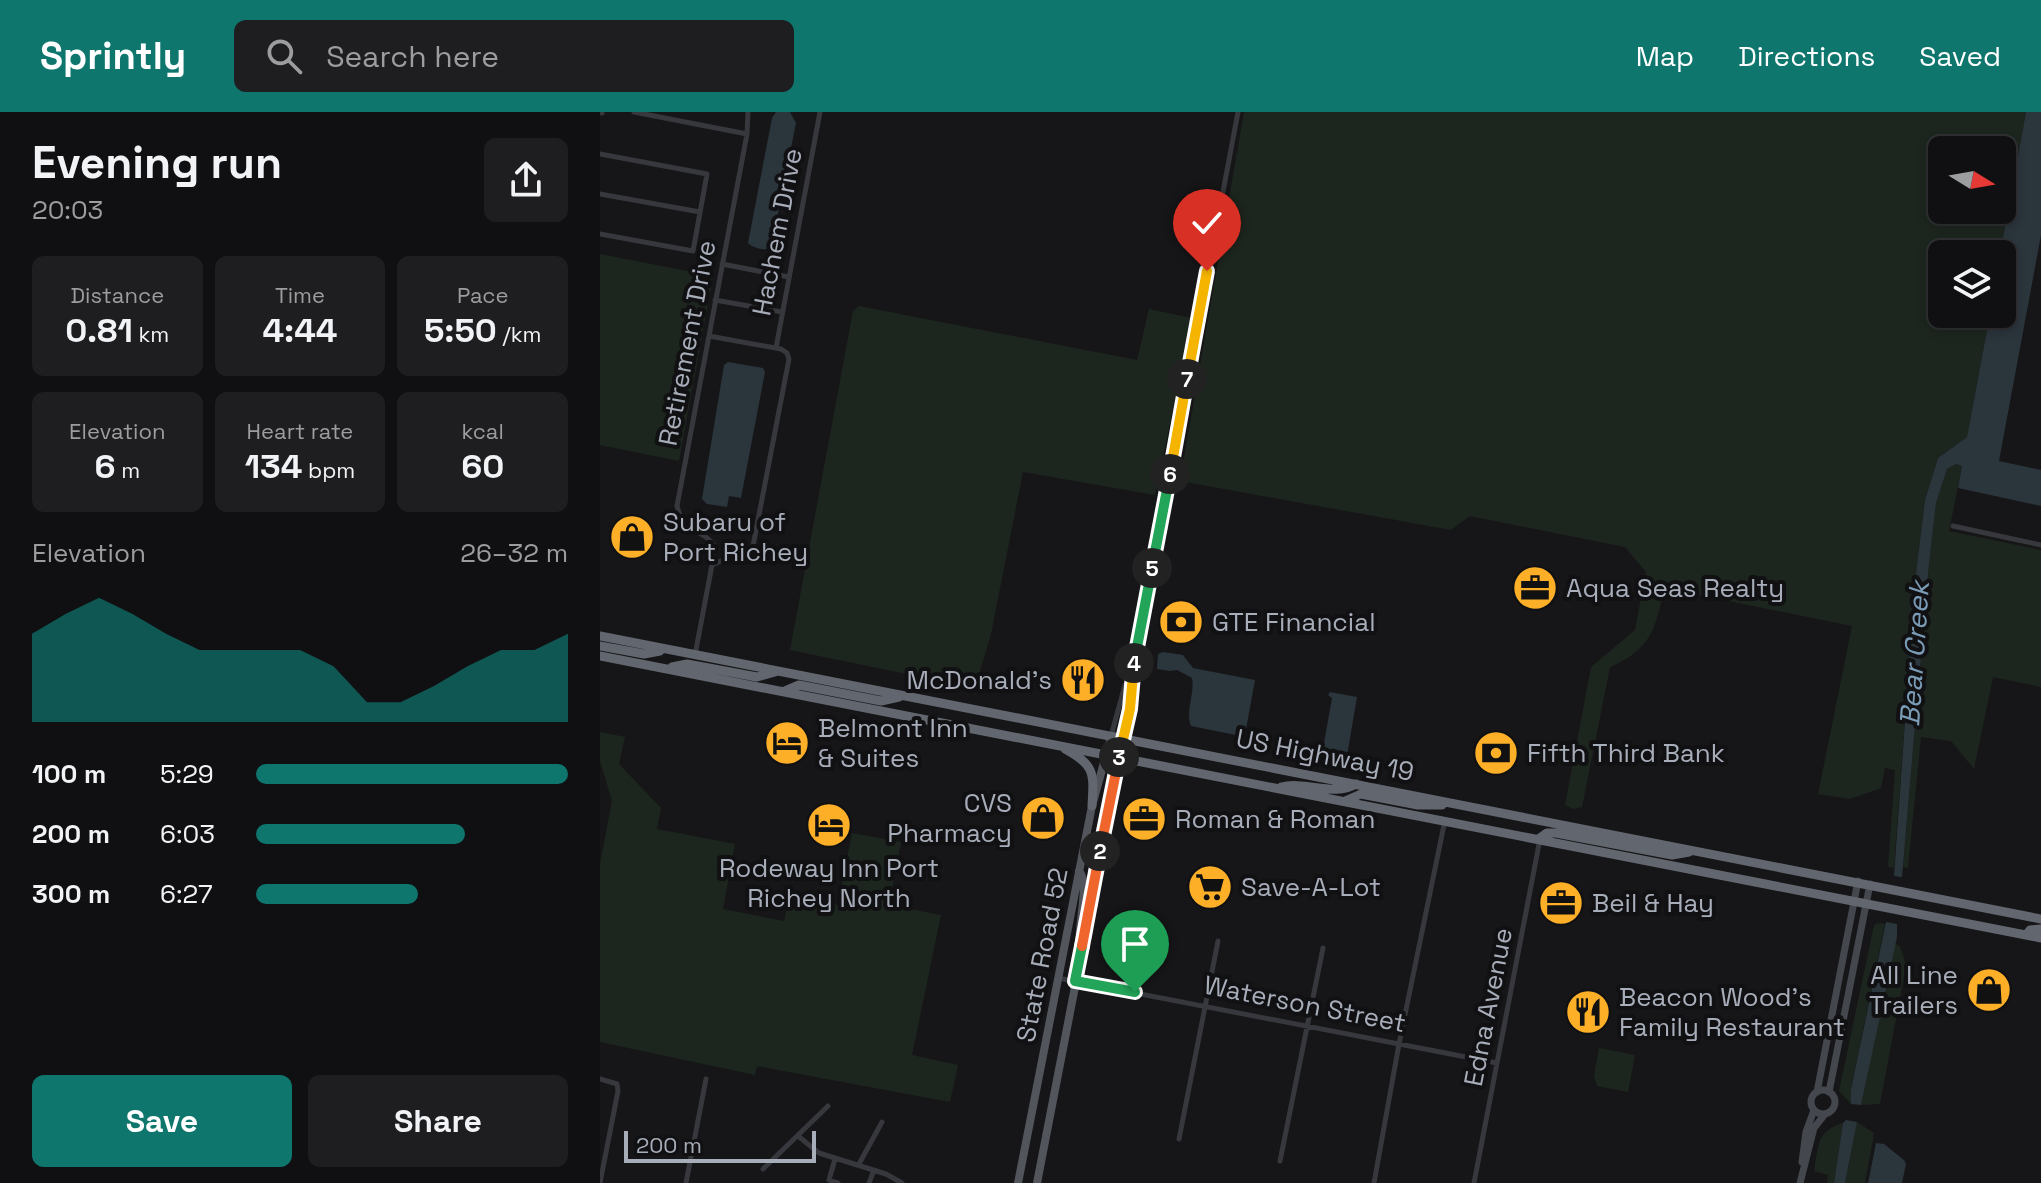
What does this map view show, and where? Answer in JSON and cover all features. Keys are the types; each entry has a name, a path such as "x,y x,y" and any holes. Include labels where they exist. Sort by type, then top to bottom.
{"highway":[{"name":"US Highway 19","path":"600,636 2041,919"},
{"path":"600,646 644,654 667,650"},
{"name":"US Highway 19","path":"600,656 2041,938"},
{"path":"665,669 687,664 757,677 777,672"},
{"path":"783,692 799,685 881,701 902,696"},
{"path":"1055,744 1085,760 1090,767 1094,779 1092,806"},
{"path":"1277,788 1295,784 1340,790 1356,784"},
{"path":"1345,801 1361,794 1418,805 1461,804"},
{"path":"1540,838 1551,832 1672,855 1697,851"},
{"path":"2026,935 2030,930 2041,929"}],"main road":[{"name":"State Road 52","path":"1018,1183 1092,806 1111,737"},
{"name":"State Road 52","path":"1037,1183 1123,739"},
{"path":"1079,871 1084,879 1078,938 1080,954"}],"street":[{"name":"Retirement Drive","path":"712,565 713,544 706,536 688,530 681,523 677,506 747,134 748,112"},
{"name":"Hachem Drive","path":"712,565 753,546 789,359 787,353 776,348 820,112"},
{"path":"1123,739 1133,690 1131,681 1238,112"},
{"path":"633,113 747,134"},
{"path":"600,154 707,174 693,251 600,234"},
{"path":"600,194 700,212"},
{"path":"722,264 789,277"},
{"path":"715,300 782,312"},
{"path":"709,336 776,348"},
{"path":"1953,526 2041,545"},
{"path":"695,655 712,565"},
{"path":"1111,737 1125,685 1131,681"},
{"path":"1374,1183 1445,820"},
{"name":"Edna Avenue","path":"1474,1183 1540,838"},
{"path":"1858,881 1817,1092 1812,1100 1814,1110 1806,1132 1800,1183 1814,1128 1835,1104 1829,1092 1870,884"},
{"path":"1179,1139 1218,941"},
{"path":"1280,1161 1323,948"},
{"name":"Waterson Street","path":"1057,977 1497,1063"},
{"path":"600,1079 617,1084 618,1091 604,1147 600,1183"},
{"path":"686,1183 706,1079"},
{"path":"1817,1092 1829,1092"},
{"path":"763,1169 828,1106"},
{"path":"1814,1110 1825,1114"},
{"path":"859,1164 882,1122"},
{"path":"798,1136 819,1153 859,1164 902,1183"},
{"path":"835,1159 829,1180 838,1183"},
{"path":"869,1183 874,1170"}],"shaded area":[{"path":"1244,112 2026,112 2016,167 2016,136 1928,136 1928,224 2005,224 2003,240 1928,240 1928,328 1987,328 1967,437 1938,458 1925,500 1915,581 1894,868 1888,867 1895,770 1885,768 1881,788 1850,799 1818,794 1852,626 1664,588 1654,626 1643,645 1610,667 1582,807 1573,809 1565,805 1591,667 1635,630 1646,572 1625,547 1470,516 1451,530 1180,481"},
{"path":"600,254 713,276 679,461 600,445"},
{"path":"859,306 1137,360 1149,309 1192,318 1155,495 1023,472 991,634 975,688 790,650 853,311"},
{"path":"1956,464 1962,466 1949,531 2041,550 2041,687 1993,677 1974,769 1951,741 1921,737 1908,868 1903,867 1936,503 1947,469"},
{"path":"600,732 625,737 619,764 661,808 657,829 735,844 723,909 784,921 790,896 838,905 852,833 901,842 889,905 941,915 912,1055 958,1065 950,1102 757,1066 755,1075 600,1042 600,864 612,801 600,761"},
{"path":"1885,924 1851,1088 1851,1104 1839,1091 1874,925"},
{"path":"1894,943 1900,946 1906,965 1880,1104 1861,1105"},
{"path":"1599,1048 1635,1055 1628,1092 1597,1086 1594,1076"},
{"path":"1857,1122 1874,1133 1865,1183 1845,1183"},
{"path":"1843,1123 1834,1183 1827,1183 1828,1175 1814,1171 1818,1146 1828,1130"}],"water":[{"path":"776,112 790,112 796,123 771,248 762,249 748,243 772,118"},
{"name":"Bear Creek","path":"2026,112 2041,112 2041,235 1999,461 2041,470 2041,506 1958,488 1962,466 1956,464 1947,469 1936,503 1929,564 1902,877 1894,876 1915,581 1925,500 1938,458 1967,437 1987,328 2016,328 2016,240 2003,240 2005,224 2016,224 2016,167"},
{"path":"728,362 763,368 765,372 741,498 729,496 727,507 707,504 702,499 724,365"},
{"path":"1158,654 1183,655 1193,668 1255,680 1246,729 1236,735 1191,726 1192,678 1177,670 1157,669"},
{"path":"1330,692 1357,697 1347,756 1344,758 1322,754 1332,698 1328,695"},
{"path":"1886,922 1897,924 1897,937 1861,1105 1851,1104 1851,1089"},
{"path":"1846,1120 1857,1122 1845,1183 1834,1183 1843,1123"},
{"path":"1876,1143 1884,1144 1904,1160 1902,1183 1868,1183"}],"place":[{"name":"Subaru of Port Richey","path":"632,537"},
{"name":"Aqua Seas Realty","path":"1535,588"},
{"name":"GTE Financial","path":"1181,622"},
{"name":"McDonald's","path":"1083,680"},
{"name":"Belmont Inn & Suites","path":"787,743"},
{"name":"Fifth Third Bank","path":"1496,753"},
{"name":"CVS Pharmacy","path":"1043,818"},
{"name":"Roman & Roman","path":"1144,819"},
{"name":"Rodeway Inn Port Richey North","path":"829,825"},
{"name":"Save-A-Lot","path":"1210,887"},
{"name":"Beil & Hay","path":"1561,903"},
{"name":"All Line Trailers","path":"1989,990"},
{"name":"Beacon Wood's Family Restaurant","path":"1588,1012"}],"route":[{"path":"1135,992 1075,981 1130,709 1131,681 1207,271"}]}
